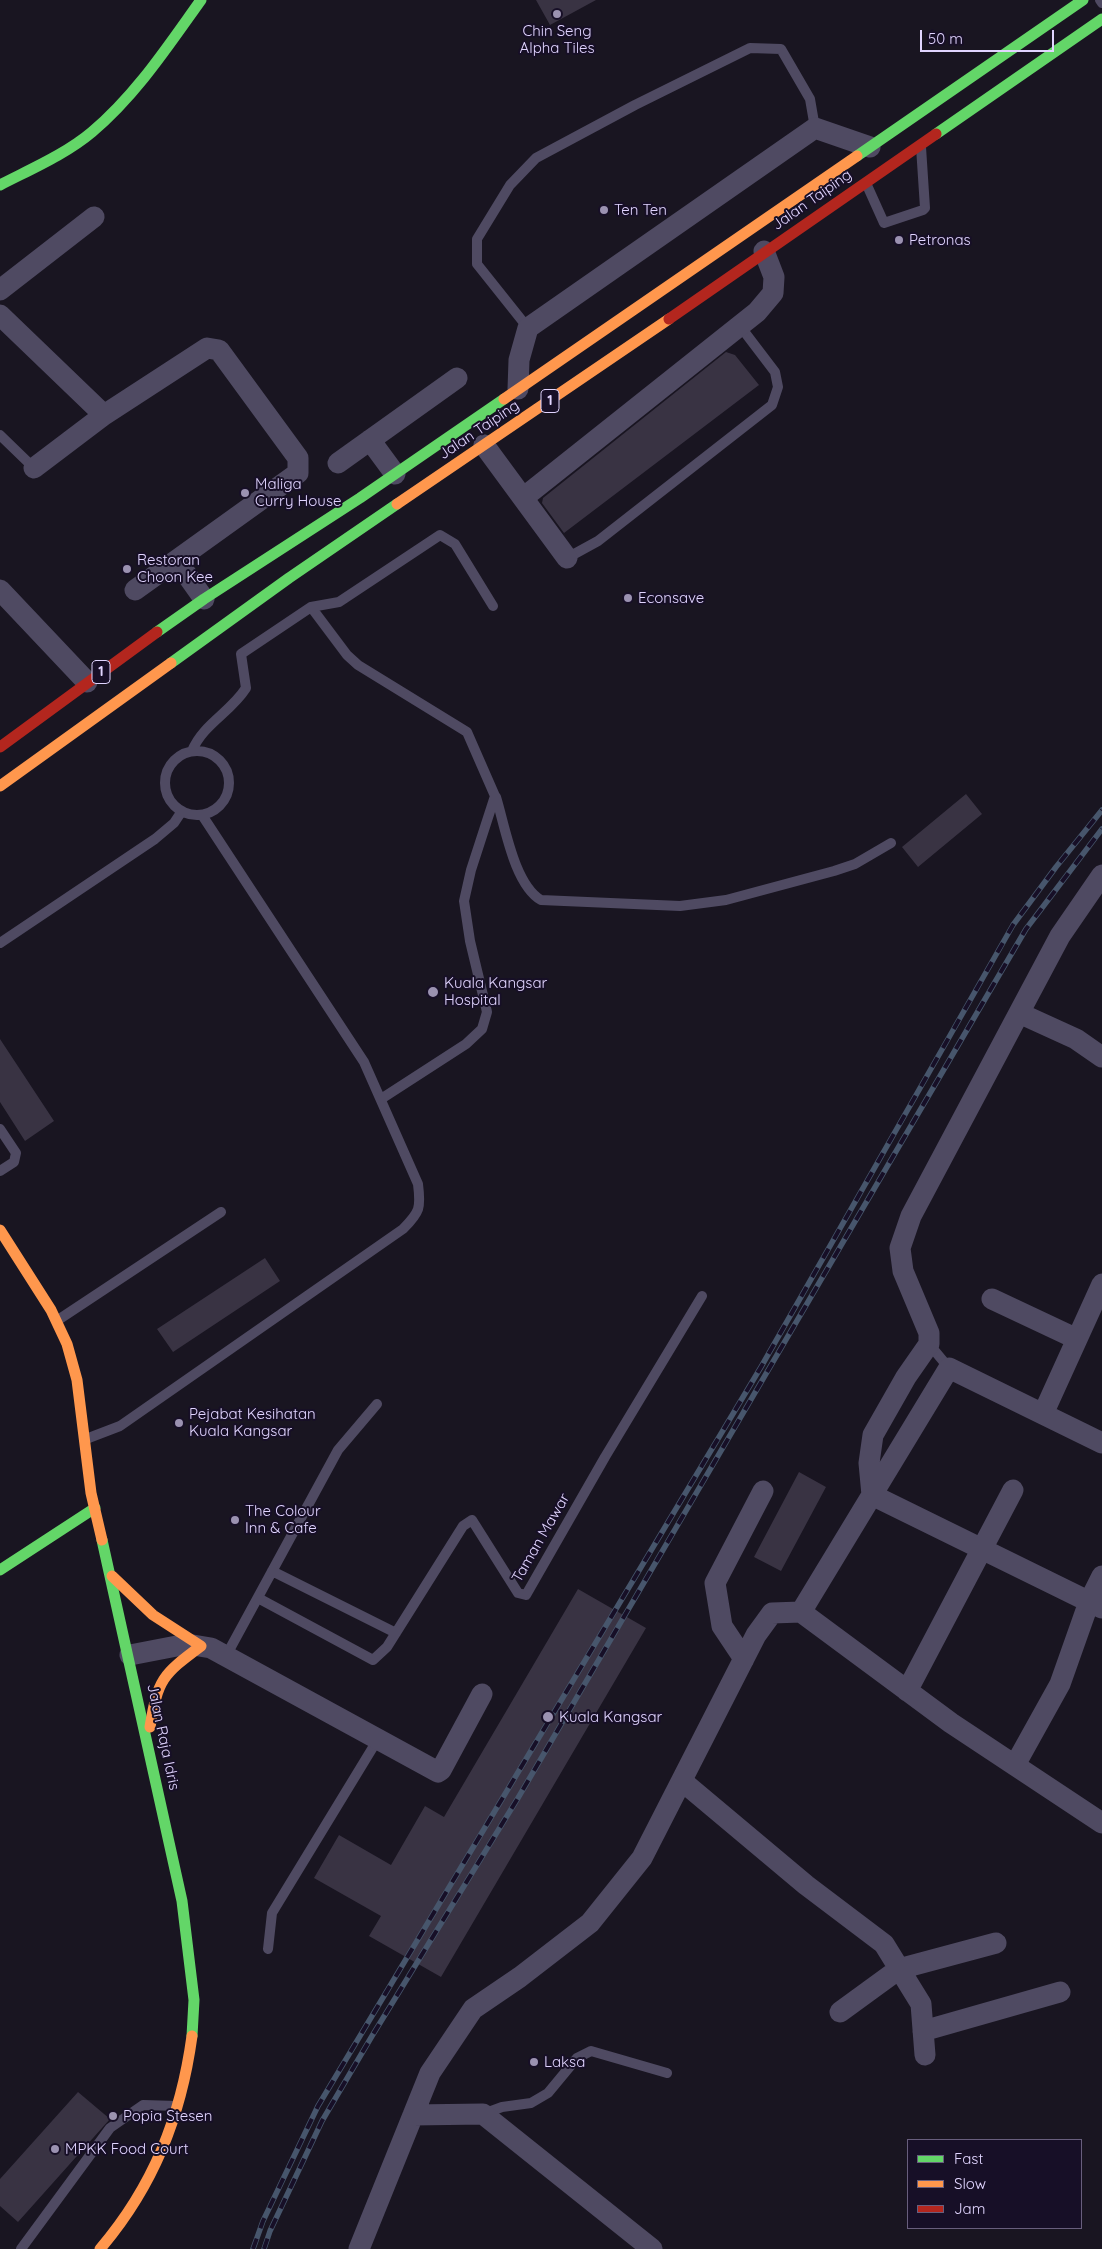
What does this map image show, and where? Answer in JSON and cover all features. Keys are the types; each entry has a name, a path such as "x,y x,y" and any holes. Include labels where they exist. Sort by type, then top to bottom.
{"main road":[{"path":"0,185 48,160 91,133 124,102 154,67 201,0"},
{"name":"Jalan Taiping","path":"0,747 87,682 212,600 1083,0"},
{"name":"Jalan Taiping","path":"0,786 289,578 1102,19"},
{"path":"244,595 289,578"},
{"name":"Jalan Raja Idris","path":"0,1230 4,1245 57,1321 73,1361 94,1508 130,1655 185,1909 191,1962 194,2016 174,2123 149,2178 117,2231 100,2249"},
{"path":"0,1570 94,1508"},
{"path":"111,1575 134,1602 153,1618 201,1646 174,1666 156,1692 148,1738"}],"street":[{"path":"518,389 519,360 528,328 815,128 870,147"},
{"path":"0,290 94,217"},
{"path":"523,498 757,312 773,293 774,277 764,251"},
{"path":"0,315 104,415"},
{"path":"34,468 104,415 208,348 220,350 298,458 298,473 136,590"},
{"path":"338,463 457,378"},
{"path":"370,440 395,474"},
{"path":"484,445 567,558"},
{"path":"177,561 212,600"},
{"path":"0,590 87,682"},
{"path":"872,1496 869,1463 873,1434 906,1377 929,1344 929,1333 904,1271 900,1248 911,1216 1060,936 1102,875"},
{"path":"1019,1012 1076,1039 1102,1056"},
{"path":"1043,1414 1102,1284"},
{"path":"992,1299 1077,1339"},
{"path":"801,1612 949,1368 1102,1443"},
{"path":"908,1691 1014,1490"},
{"path":"744,1659 722,1626 715,1583 763,1491"},
{"path":"872,1496 1096,1605"},
{"path":"1015,1765 1060,1684 1096,1605 1102,1576"},
{"path":"359,2249 430,2073 473,2009 520,1977 590,1923 642,1858 756,1635 772,1613 801,1612 908,1691 1102,1823"},
{"path":"130,1655 187,1644 211,1648 438,1772 441,1770 482,1694"},
{"path":"682,1781 806,1885 884,1944 921,2004 925,2055"},
{"path":"840,2012 899,1969 996,1944"},
{"path":"923,2031 1060,1992"},
{"path":"413,2115 483,2114 652,2249"}],"lane":[{"path":"528,328 477,264 477,238 510,185 536,158 635,105 750,48 781,49 810,99 815,128"},
{"path":"865,181 884,223 923,210 925,208 921,143"},
{"path":"567,558 598,541 772,405 778,387 775,372 740,326"},
{"path":"0,436 34,468"},
{"path":"192,751 196,741 210,724 238,701 246,688 241,654 311,607 339,602 440,535 455,544 493,606"},
{"path":"311,607 358,665 467,732 495,796 519,873 532,894 541,900 680,906 726,900 767,891 855,864 891,843"},
{"path":"192,751 212,754 223,764 229,777 229,787 222,803 209,813 202,815 182,811 168,797 166,778 169,768 175,760 192,751"},
{"path":"381,1099 466,1044 482,1029 487,1012 470,941 464,901 471,870 495,796"},
{"path":"0,943 155,839 174,823 182,811"},
{"path":"85,1440 120,1426 403,1229 418,1215 420,1197 418,1184 364,1062 202,815"},
{"path":"0,1129 16,1153 14,1162 0,1171"},
{"path":"57,1321 221,1212"},
{"name":"Taman Mawar","path":"258,1598 373,1660 387,1647 463,1526 472,1520 518,1593 526,1595 605,1457 702,1296"},
{"path":"929,1344 949,1368"},
{"path":"226,1656 338,1450 378,1404"},
{"path":"272,1570 396,1633"},
{"path":"268,1949 272,1913 378,1739"},
{"path":"483,2114 502,2107 531,2103 548,2093 577,2058 591,2051 667,2073"},
{"path":"21,2249 110,2128 143,2105 178,2106"}],"building":[{"name":"Chin Seng Alpha Tiles","path":"536,0 596,0 550,25"},
{"path":"726,352 735,355 759,385 564,533 542,503 543,498"},
{"path":"966,794 982,814 918,867 902,847"},
{"path":"0,1039 54,1121 25,1141 0,1102"},
{"path":"265,1258 280,1281 173,1352 157,1329"},
{"path":"799,1472 826,1487 781,1571 754,1557"},
{"name":"Kuala Kangsar","path":"578,1589 646,1628 441,1977 369,1936 381,1916 314,1878 339,1835 391,1865 425,1806 444,1817"},
{"name":"MPKK Food Court","path":"78,2092 110,2119 18,2222 0,2206 0,2179"}],"railway":[{"path":"253,2249 263,2221 318,2106 761,1367 1013,925 1102,810"},
{"path":"264,2249 270,2231 322,2121 372,2036 518,1798 1026,929 1102,829"}],"traffic: fast":[{"path":"0,185 71,147 108,118 151,69 201,0"},
{"path":"857,156 1083,0"},
{"path":"936,134 1102,19"},
{"path":"157,632 204,599 360,498 504,399"},
{"path":"171,663 289,578 397,504"},
{"path":"0,1570 95,1508"},
{"path":"102,1540 182,1901 194,2000 192,2036"}],"traffic: slow":[{"path":"504,399 857,156"},
{"path":"397,504 669,319"},
{"path":"0,786 171,663"},
{"path":"0,1230 51,1310 67,1344 77,1380 91,1493 102,1540"},
{"path":"112,1576 153,1615 201,1646 178,1664 164,1679 156,1698 150,1727"},
{"path":"100,2249 135,2201 150,2176 162,2150 180,2095 192,2036"}],"traffic: jam":[{"path":"669,319 936,134"},
{"path":"0,747 157,632"}],"place":[{"name":"Chin Seng Alpha Tiles","path":"557,14"},
{"name":"Ten Ten","path":"604,210"},
{"name":"Petronas","path":"899,240"},
{"name":"Maliga Curry House","path":"245,493"},
{"name":"Restoran Choon Kee","path":"127,569"},
{"name":"Econsave","path":"628,598"},
{"name":"Kuala Kangsar Hospital","path":"433,992"},
{"name":"Pejabat Kesihatan Kuala Kangsar","path":"179,1423"},
{"name":"The Colour Inn & Cafe","path":"235,1520"},
{"name":"Kuala Kangsar","path":"548,1717"},
{"name":"Laksa","path":"534,2062"},
{"name":"Popia Stesen","path":"113,2116"},
{"name":"MPKK Food Court","path":"55,2149"}]}
